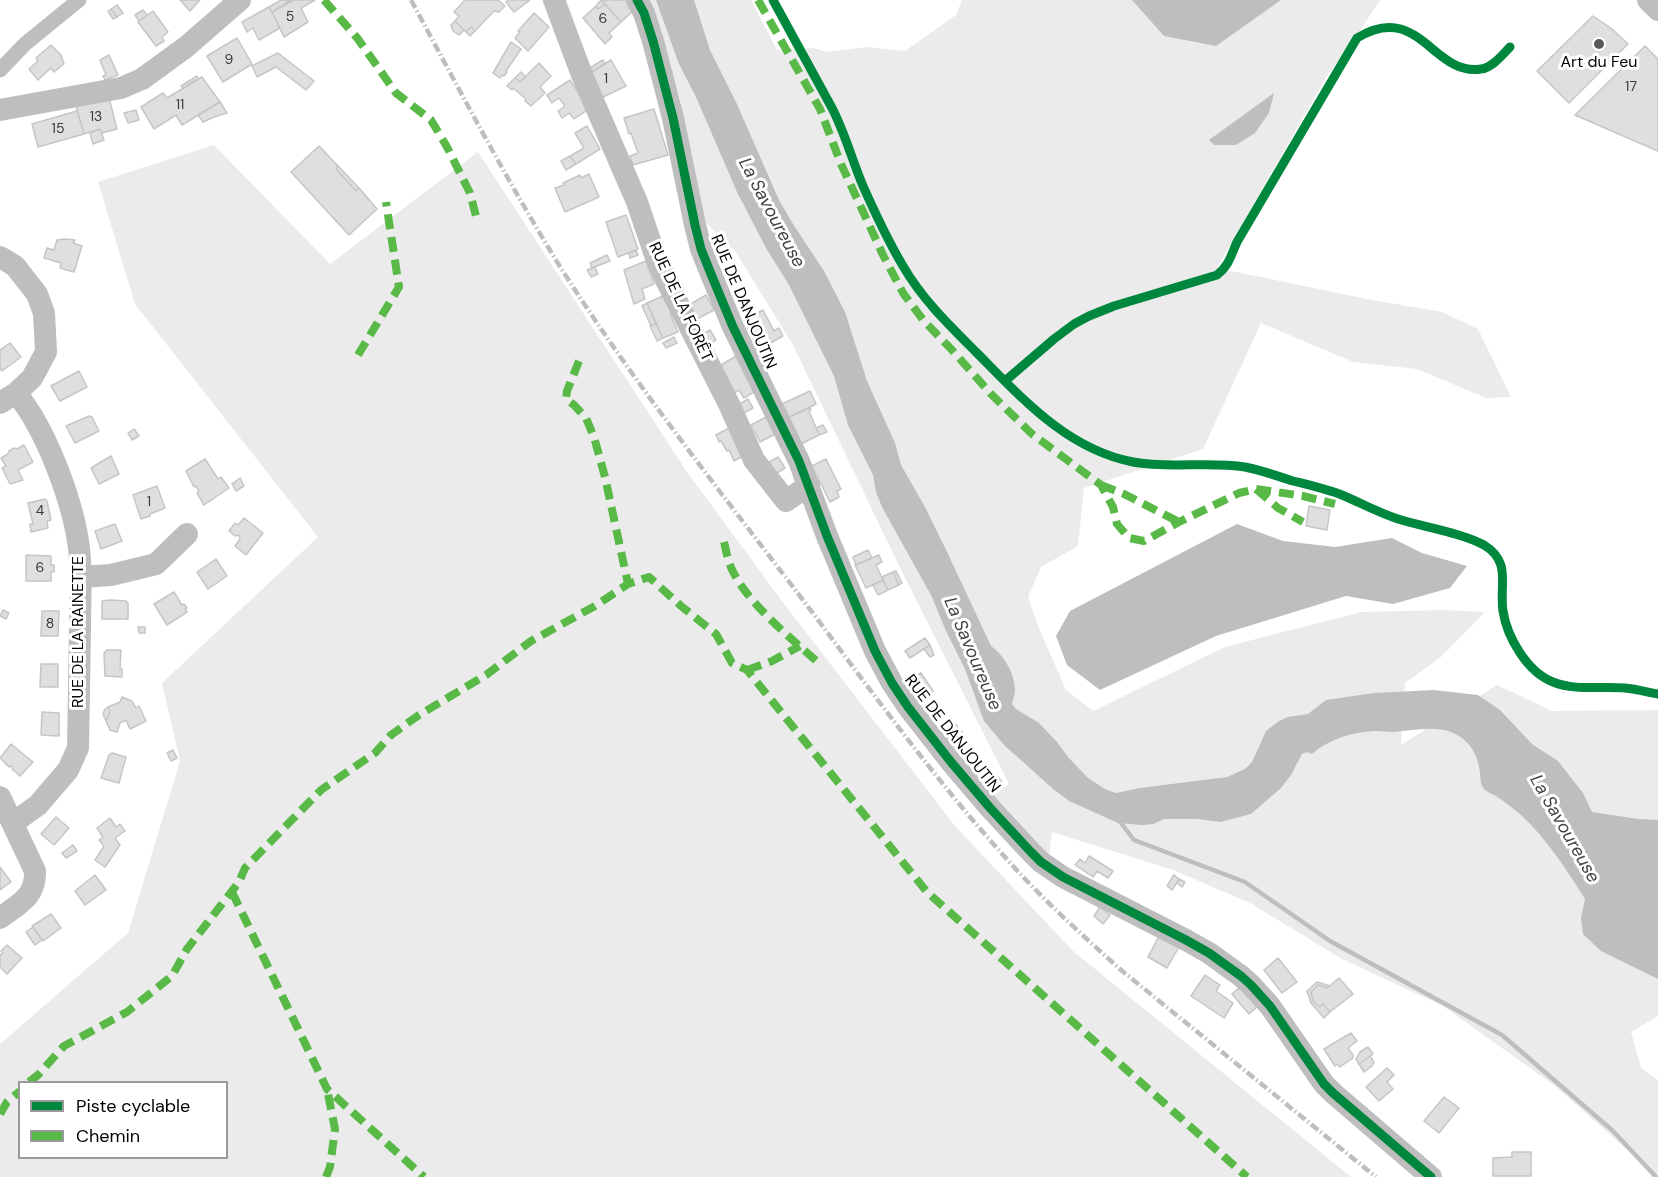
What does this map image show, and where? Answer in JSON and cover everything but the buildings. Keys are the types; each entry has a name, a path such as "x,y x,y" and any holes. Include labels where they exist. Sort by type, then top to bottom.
{"street":[{"path":"0,110 121,88 142,79 186,47 240,0"},
{"name":"RUE DE LA FORÊT","path":"554,0 582,75 637,202 655,255 729,404 754,460 786,501 809,485"},
{"name":"RUE DE DANJOUTIN","path":"637,0 644,13 668,96 701,249 733,327 795,452 827,536 892,684 945,754 1009,829 1041,862 1086,890 1193,945 1241,976 1270,1006 1333,1093 1431,1177"},
{"path":"1648,0 1658,10"},
{"path":"0,257 15,266 37,294 45,313 46,352 32,378 8,398"},
{"name":"RUE DE LA RAINETTE","path":"8,398 35,421 56,465 79,546 81,577 78,748 68,770 38,805 13,823"},
{"path":"81,577 111,575 156,564 187,534"},
{"path":"0,797 35,871 36,884 27,899 0,918"}],"shaded area":[{"path":"649,0 751,0 777,50 813,48 827,52 867,47 905,51 956,15 962,0 1380,0 1327,76 1217,268 1442,312 1478,329 1511,397 1486,398 1417,369 1353,362 1261,323 1203,449 1084,488 1078,546 1041,567 1028,597 1066,690 1093,711 1225,647 1361,612 1444,610 1485,612 1441,657 1405,683 1401,745 1497,685 1552,711 1658,710 1658,1016 1631,1032 1641,1068 1658,1080 1658,1177 1555,1086 1443,1006 1342,959 1250,903 1173,870 1052,832 1049,855 991,797 1009,784 902,572 793,345 735,251 699,216 680,99"},
{"path":"214,145 330,264 478,152 687,472 782,601 955,826 1073,951 1351,1177 0,1177 0,1044 128,933 180,761 162,683 318,537 135,304 98,182"}],"water":[{"name":"La Savoureuse","path":"656,0 694,0 710,50 736,102 779,200 824,271 845,312 867,381 895,443 901,465 925,507 991,646 1000,654 1011,671 1015,684 1012,704 1016,709 1039,723 1088,778 1116,793 1227,777 1245,769 1252,762 1266,731 1288,717 1308,714 1326,700 1374,693 1434,690 1478,695 1500,710 1532,744 1558,761 1583,793 1592,812 1658,820 1658,979 1601,951 1583,934 1581,918 1585,899 1578,888 1556,855 1530,824 1509,805 1482,787 1478,761 1473,750 1462,738 1453,733 1424,729 1375,731 1349,735 1333,740 1312,754 1307,752 1302,754 1281,788 1251,814 1220,822 1198,819 1164,819 1153,824 1142,825 1118,823 1069,801 1005,746 984,721 965,669 932,597 882,507 873,475 848,425 834,376 789,285 766,248 737,192 696,97 679,64"},
{"path":"1132,0 1281,0 1216,46 1164,36"},
{"path":"1274,93 1269,113 1255,133 1236,145 1214,145 1209,140"},
{"path":"1237,524 1283,541 1335,547 1392,538 1422,553 1467,566 1450,588 1393,604 1346,596 1216,636 1100,690 1067,665 1056,636 1070,611"}],"waterway":[{"path":"0,70 25,44 79,0"},
{"path":"1118,819 1134,840 1245,882 1330,941 1502,1035 1613,1131 1656,1177"}],"railway":[{"path":"411,0 520,200 588,309 680,439 953,796 1032,886 1121,970 1376,1177"}],"marked path":[{"path":"324,0 358,39 396,93 431,120 470,193 477,220"},
{"path":"758,0 820,109 841,164 903,293 924,321 992,395 1032,434 1101,485 1113,507 1117,524 1129,538 1144,541 1239,493 1256,489 1303,496 1335,504"},
{"path":"358,355 399,287 386,202"},
{"path":"579,361 566,399 586,418 594,437 628,584"},
{"path":"1101,485 1179,522"},
{"path":"1256,489 1278,508 1303,522"},
{"path":"724,542 730,565 737,579 757,606 821,665"},
{"path":"30,1081 64,1046 127,1012 172,976 187,949 239,882 245,868 321,790 375,753 391,735 419,715 486,675 531,641 595,606 628,584 649,577 716,634 732,663 747,670 927,892 1247,1177"},
{"path":"747,670 772,661 800,646"},
{"path":"232,892 327,1089 424,1177"},
{"path":"326,1177 330,1167 335,1129 327,1089"},
{"path":"0,1114 7,1102 18,1093"}],"cycle path":[{"path":"637,0 653,41 673,118 701,249 733,327 799,461 827,536 875,651 908,707 991,809 1041,862 1063,877 1209,953 1241,976 1270,1006 1324,1084 1431,1177"},
{"path":"773,0 832,108 872,206 910,278 946,321 1046,419 1087,446 1133,462 1231,465 1251,468 1318,487 1398,519 1454,534 1484,545 1493,552 1501,566 1503,611 1509,632 1520,652 1535,670 1561,685 1625,688 1658,694"},
{"path":"1005,381 1054,339 1089,316 1221,272 1357,38 1378,29 1396,28 1411,33 1450,62 1464,68 1485,68 1497,61 1510,47"}],"place":[{"name":"Art du Feu","path":"1599,44"}]}
